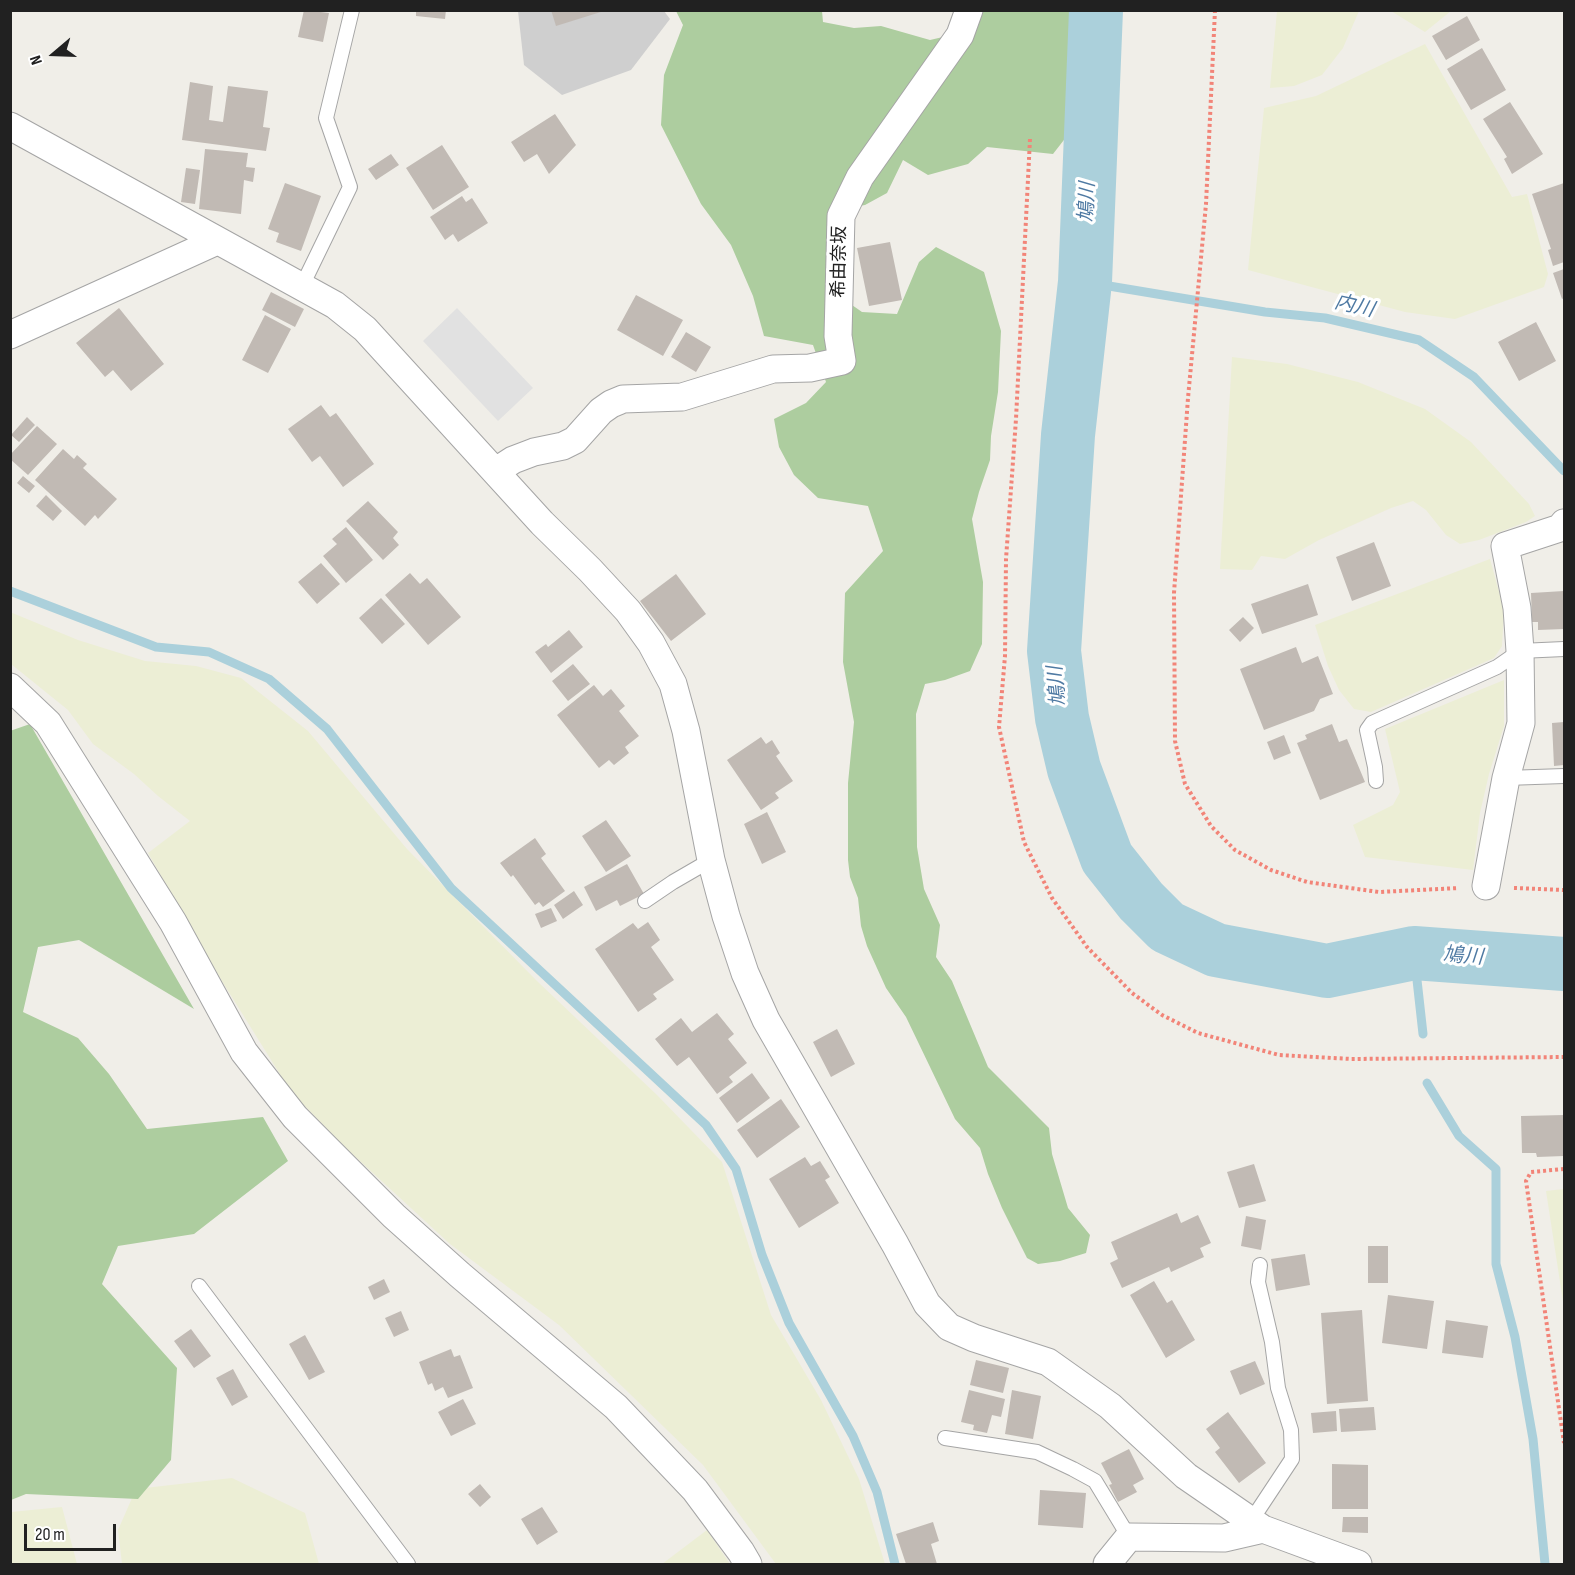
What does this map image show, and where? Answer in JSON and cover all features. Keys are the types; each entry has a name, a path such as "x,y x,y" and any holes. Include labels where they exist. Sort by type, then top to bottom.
{"street":[{"name":"希由奈坂","path":"496,471 513,460 534,452 562,446 574,440 601,411 623,399 682,397 773,369 810,368 842,361 838,336 841,216 860,177 885,138 960,35 969,10"},
{"path":"10,126 300,288 335,305 365,330 542,523 628,611 651,644 673,684 684,721 711,860 745,973 766,1020 927,1304 949,1327 974,1338 1048,1362 1110,1406 1186,1476 1257,1525 1358,1564"},
{"path":"10,335 217,241"},
{"path":"1486,886 1506,778 1521,723 1520,651 1516,608 1505,546 1560,528 1564,523"},
{"path":"10,687 48,723 173,922 244,1052 295,1117 419,1238 616,1407 695,1490 748,1564"},
{"path":"1107,1564 1129,1537 1224,1538 1257,1525"}],"lane":[{"path":"300,288 350,187 326,118 352,10"},
{"path":"1376,781 1366,730 1372,723 1497,667 1520,651 1564,648"},
{"path":"1506,778 1564,776"},
{"path":"645,901 711,860"},
{"path":"1257,1525 1292,1459 1291,1430 1278,1388 1272,1342 1258,1282 1260,1265"},
{"path":"199,1286 408,1564"},
{"path":"945,1438 1037,1452 1073,1469 1095,1481 1129,1537"}],"path":[{"path":"1215,10 1206,204 1188,398 1174,593 1175,741 1185,784 1211,826 1235,850 1271,870 1307,882 1379,892 1486,886 1564,890"},
{"path":"1030,139 1016,419 1006,559 1005,656 999,726 1024,842 1052,898 1087,947 1132,993 1162,1015 1198,1034 1279,1055 1351,1059 1564,1057"},
{"path":"1564,1169 1531,1172 1526,1181 1564,1443"}],"shaded area":[{"path":"518,11 664,11 670,19 631,70 562,95 524,65"},
{"path":"457,308 533,388 498,421 423,341"}],"green space":[{"path":"1277,10 1359,11 1343,48 1322,75 1294,86 1270,88"},
{"path":"676,11 822,11 823,22 854,28 881,26 930,40 973,30 980,11 1078,11 1080,80 1074,127 1053,154 987,147 968,164 928,175 903,160 887,193 865,205 832,211 829,289 862,312 897,314 919,262 936,247 984,272 1001,331 998,392 991,436 990,460 972,519 983,582 982,644 970,671 925,684 916,714 917,847 924,889 940,925 936,957 952,981 988,1067 1049,1128 1052,1154 1068,1208 1090,1235 1086,1253 1060,1261 1038,1264 1027,1258 1002,1208 980,1148 955,1119 906,1017 886,988 867,946 848,860 848,783 854,722 843,662 845,593 883,551 868,506 818,498 794,475 779,447 774,419 806,403 826,382 813,345 764,336 753,296 731,245 701,204 661,125 664,75 683,25"},
{"path":"1391,11 1451,11 1425,32"},
{"path":"1425,44 1512,197 1527,194 1548,274 1544,287 1455,319 1405,312 1248,270 1264,108 1316,96"},
{"path":"1232,357 1287,364 1358,382 1425,409 1471,442 1529,504 1535,516 1526,522 1479,540 1460,544 1446,535 1426,510 1413,501 1391,508 1319,540 1285,559 1261,556 1252,570 1220,569"},
{"path":"1490,559 1504,610 1502,646 1494,658 1371,712 1354,709 1339,690 1328,666 1315,625"},
{"path":"10,612 78,640 145,661 196,666 241,678 308,731 407,849 537,981 657,1095 722,1162 771,1315 821,1400 859,1479 885,1564 776,1564 703,1465 559,1325 450,1244 349,1151 291,1092 220,978 148,853 190,821 134,774 93,744 68,710 11,664"},
{"path":"1504,680 1504,726 1480,813 1473,870 1365,857 1353,825 1393,805 1400,792 1385,729"},
{"path":"30,724 194,1009 79,940 38,947 23,1012 78,1038 109,1074 147,1129 263,1117 288,1161 194,1234 118,1246 102,1284 177,1368 171,1460 138,1499 26,1494 11,1500 10,731"},
{"path":"1564,1189 1564,1308 1546,1191"},
{"path":"232,1478 305,1513 319,1564 122,1564 118,1530 136,1489"},
{"path":"62,1507 77,1564 11,1564 11,1512"},
{"path":"707,1530 730,1564 662,1564"}],"building":[{"path":"304,10 329,13 323,42 298,37"},
{"path":"416,10 446,10 445,19 416,16"},
{"path":"551,10 604,10 604,11 556,26"},
{"path":"1467,16 1480,40 1446,60 1432,36"},
{"path":"1482,48 1506,90 1471,110 1447,69"},
{"path":"190,82 213,86 209,120 223,122 228,86 268,91 263,127 270,128 266,151 182,140"},
{"path":"1510,102 1543,154 1512,174 1504,159 1507,157 1483,119"},
{"path":"555,114 576,145 549,174 537,154 524,162 511,142"},
{"path":"442,145 469,187 433,210 406,168"},
{"path":"205,149 248,153 246,167 255,168 253,182 244,180 241,214 199,209"},
{"path":"391,154 399,165 376,180 368,169"},
{"path":"186,168 200,170 195,204 181,202"},
{"path":"285,183 321,196 301,251 276,242 279,233 268,229"},
{"path":"1564,183 1564,262 1553,266 1548,250 1551,249 1532,194"},
{"path":"462,196 466,202 472,198 488,223 458,242 453,234 445,240 430,217"},
{"path":"890,242 902,300 869,306 857,248"},
{"path":"1564,269 1564,298 1562,299 1553,273"},
{"path":"271,292 304,309 295,327 262,310"},
{"path":"636,295 683,320 663,356 617,330"},
{"path":"119,308 164,364 131,391 113,370 105,377 76,343"},
{"path":"265,315 291,329 268,373 242,360"},
{"path":"1536,322 1556,361 1519,381 1498,342"},
{"path":"686,332 711,347 696,372 671,357"},
{"path":"321,405 330,417 336,413 374,464 343,487 320,456 312,462 288,429"},
{"path":"27,417 35,425 19,442 11,435"},
{"path":"37,426 57,444 28,475 10,459 10,455"},
{"path":"63,449 74,459 77,455 87,464 83,468 117,499 98,519 95,515 85,526 35,480"},
{"path":"23,476 35,486 29,493 17,483"},
{"path":"46,495 62,511 53,521 36,506"},
{"path":"368,501 398,532 393,538 399,545 383,560 346,521"},
{"path":"346,527 373,560 346,583 323,556 337,544 332,539"},
{"path":"1374,542 1391,586 1352,601 1336,557"},
{"path":"321,563 340,584 317,604 298,582"},
{"path":"410,573 420,584 427,578 461,617 428,645 385,595"},
{"path":"676,574 706,614 671,641 640,601"},
{"path":"1308,584 1318,615 1262,634 1251,604"},
{"path":"1564,591 1564,629 1538,630 1538,622 1532,622 1531,593"},
{"path":"381,598 405,624 382,644 359,618"},
{"path":"1243,617 1254,628 1240,642 1229,630"},
{"path":"569,630 583,647 551,673 535,652 546,644 548,647"},
{"path":"1296,647 1302,663 1318,656 1333,694 1320,699 1314,711 1264,730 1240,669"},
{"path":"573,664 590,684 568,701 552,681"},
{"path":"594,685 603,696 611,689 625,706 619,711 639,736 625,747 629,753 614,765 609,760 599,768 557,715"},
{"path":"1564,722 1564,765 1554,766 1552,723"},
{"path":"1332,724 1339,742 1347,739 1365,782 1320,800 1297,743 1307,739 1305,735"},
{"path":"1284,735 1291,753 1274,760 1267,742"},
{"path":"761,737 766,744 772,740 780,753 776,756 793,781 775,793 779,798 761,810 727,760"},
{"path":"767,812 786,852 762,864 744,824"},
{"path":"606,820 631,856 606,872 582,836"},
{"path":"535,838 546,854 541,858 565,891 543,907 539,902 535,905 513,875 511,877 500,863"},
{"path":"627,864 644,894 620,906 617,900 596,911 584,887"},
{"path":"574,891 583,905 563,919 554,905"},
{"path":"551,908 557,921 541,928 535,914"},
{"path":"648,922 660,940 651,947 674,980 653,994 657,999 638,1012 595,949 633,923 638,929"},
{"path":"717,1013 734,1034 728,1039 747,1063 729,1077 733,1082 717,1094 689,1057 677,1066 655,1039 681,1018 692,1032"},
{"path":"837,1029 855,1064 831,1077 813,1042"},
{"path":"752,1073 770,1098 737,1123 719,1098"},
{"path":"781,1099 800,1127 757,1158 737,1130"},
{"path":"1564,1115 1564,1156 1537,1157 1536,1153 1522,1153 1521,1116"},
{"path":"805,1157 811,1166 820,1161 830,1177 825,1180 839,1203 799,1228 769,1179"},
{"path":"1254,1164 1266,1201 1239,1208 1227,1172"},
{"path":"1177,1213 1181,1223 1198,1215 1211,1243 1200,1248 1204,1257 1171,1272 1169,1267 1122,1288 1110,1263 1118,1259 1111,1242"},
{"path":"1246,1216 1266,1220 1261,1250 1241,1246"},
{"path":"1368,1246 1388,1246 1388,1283 1368,1283"},
{"path":"1305,1254 1310,1285 1276,1291 1271,1259"},
{"path":"384,1279 390,1292 374,1300 368,1287"},
{"path":"1154,1281 1167,1303 1172,1300 1195,1340 1166,1358 1130,1295"},
{"path":"1388,1295 1434,1301 1427,1349 1382,1343"},
{"path":"1362,1310 1368,1401 1327,1404 1321,1313"},
{"path":"401,1311 409,1330 394,1337 385,1318"},
{"path":"1446,1320 1488,1326 1483,1358 1442,1353"},
{"path":"191,1329 211,1356 194,1368 174,1341"},
{"path":"305,1335 325,1372 309,1380 289,1344"},
{"path":"451,1349 454,1357 460,1355 473,1388 448,1398 443,1387 435,1391 432,1383 428,1385 419,1362"},
{"path":"976,1360 1009,1368 1003,1393 970,1385"},
{"path":"1255,1361 1265,1384 1240,1395 1230,1371"},
{"path":"233,1369 248,1397 232,1406 216,1378"},
{"path":"969,1390 1005,1399 1001,1417 992,1415 987,1433 973,1430 974,1425 961,1422"},
{"path":"1012,1390 1041,1396 1033,1439 1005,1434"},
{"path":"463,1399 476,1424 451,1436 438,1412"},
{"path":"1374,1407 1376,1430 1341,1432 1339,1409"},
{"path":"1336,1411 1337,1431 1313,1433 1311,1413"},
{"path":"1228,1412 1266,1463 1239,1483 1215,1452 1220,1448 1206,1429"},
{"path":"1129,1449 1144,1479 1133,1485 1137,1492 1118,1502 1101,1463"},
{"path":"1332,1464 1368,1465 1368,1509 1332,1509"},
{"path":"480,1484 491,1497 480,1507 468,1494"},
{"path":"1040,1490 1086,1493 1083,1528 1038,1525"},
{"path":"542,1507 558,1532 537,1545 521,1519"},
{"path":"1343,1517 1368,1517 1368,1533 1342,1532"},
{"path":"933,1522 939,1541 931,1544 937,1564 906,1564 896,1534"}],"waterway":[{"name":"鳩川","path":"1096,10 1085,282 1068,435 1054,651 1062,718 1074,769 1107,858 1141,901 1167,927 1216,950 1327,971 1414,953 1564,964"},
{"name":"内川","path":"1085,282 1265,312 1325,318 1419,340 1474,377 1564,471"},
{"path":"10,591 156,647 209,652 269,679 327,729 451,888 706,1125 736,1169 762,1255 789,1323 853,1436 877,1492 895,1564"},
{"path":"1414,953 1423,1034"},
{"path":"1427,1083 1459,1136 1496,1169 1496,1264 1515,1337 1533,1439 1545,1564"}]}
